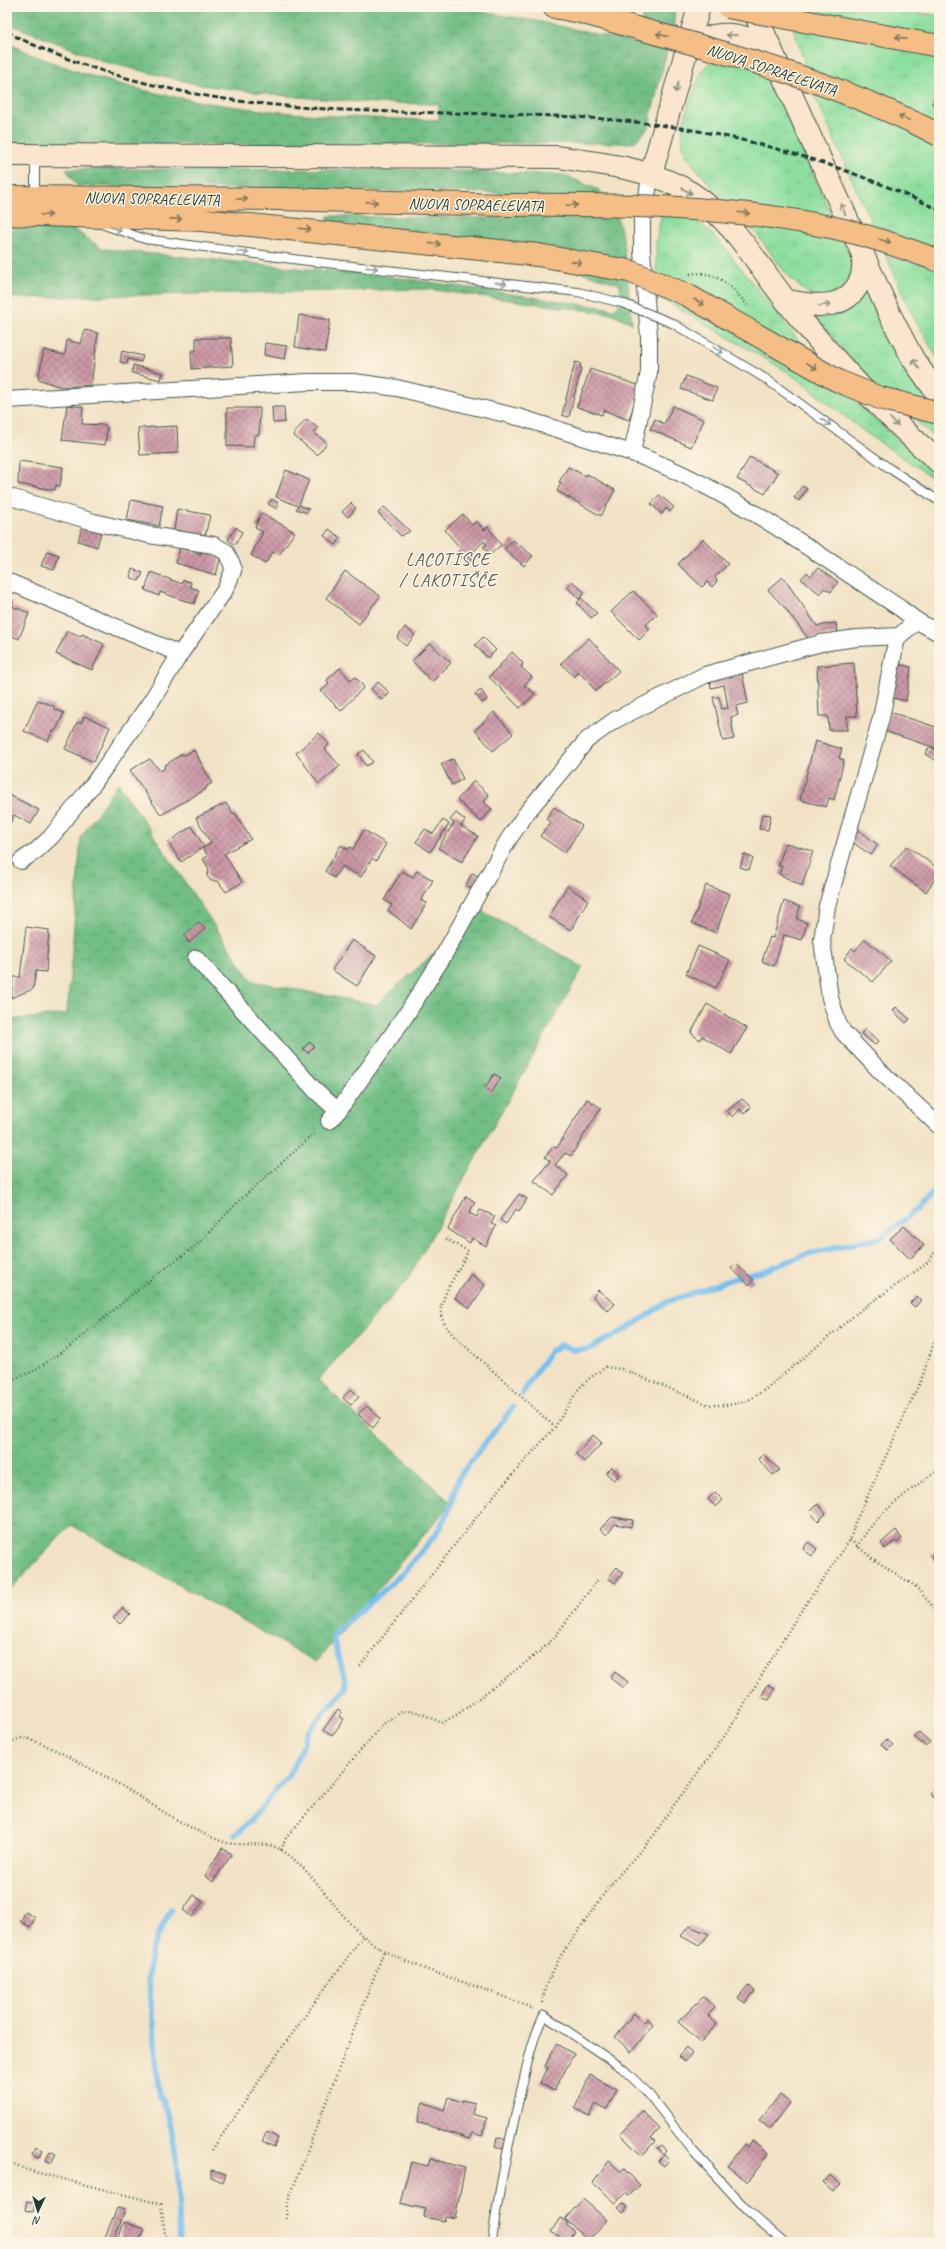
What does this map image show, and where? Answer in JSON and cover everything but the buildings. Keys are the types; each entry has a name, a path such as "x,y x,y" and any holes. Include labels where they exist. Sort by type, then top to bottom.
{"highway":[{"name":"NUOVA SOPRAELEVATA","path":"554,7 580,12 795,75 868,102 939,134"},
{"path":"728,7 939,46"},
{"name":"NUOVA SOPRAELEVATA","path":"7,197 279,199 505,205 669,207 784,218 836,228 888,242 939,261"},
{"path":"7,214 202,220 538,255 629,271 687,296 838,381 880,398 939,413"}],"main road":[{"path":"651,174 699,7"},
{"path":"752,7 863,254 913,359 939,396"},
{"path":"688,49 702,39 721,35 743,36 770,46"},
{"path":"7,155 558,157 606,164 651,174 692,194 728,225 756,258 787,301 856,384 899,427 939,462"},
{"path":"787,301 819,306 841,302 853,291 861,279 863,254"}],"street":[{"path":"632,453 649,372 649,337 642,251 642,221 651,174"},
{"path":"7,400 306,382 354,382 397,388 500,413 632,453 682,474 748,510 893,604 916,621 939,633"},
{"path":"7,496 94,522 149,534 214,545 226,552 232,564 231,578 225,590 180,654 152,700 94,783 51,837 37,850 21,861"},
{"path":"7,581 180,654"},
{"path":"916,621 899,636 896,642 879,725 827,906 822,940 830,998 838,1023 843,1032 880,1071 939,1126"},
{"path":"196,958 314,1089 333,1116 404,1018 441,960 511,835 587,740 615,720 705,676 821,643 857,638 899,636"}],"lane":[{"path":"35,155 35,197"},
{"path":"79,217 145,239 300,260 578,292 622,303 672,323 766,379 889,468 939,501"},
{"path":"492,2242 500,2187 517,2110 535,2032 544,2015 622,2068 647,2092 694,2151 748,2211 784,2242"}],"path":[{"path":"7,1381 32,1372 65,1350 156,1276 197,1245 238,1201 283,1164 333,1116"},
{"path":"446,1239 468,1251 441,1303 441,1314 444,1324 454,1336 555,1427"},
{"path":"360,1666 490,1500 555,1427 579,1388 606,1368 622,1369 641,1375 690,1398 709,1405 729,1405 747,1400 766,1389 862,1309 926,1264 939,1247"},
{"path":"7,1746 11,1742 22,1738 38,1742 113,1781 205,1835 226,1842 263,1844 282,1850 300,1864 348,1923 384,1951 544,2015 542,2001 546,1985 560,1957 611,1884 655,1834 669,1812 729,1730 795,1620 850,1540 855,1523 922,1380 939,1329"},
{"path":"857,1547 873,1522 892,1504 939,1469"},
{"path":"850,1540 873,1559 915,1586 939,1614"},
{"path":"282,1850 286,1838 383,1724 403,1711 418,1712 442,1723 458,1714 554,1638 599,1578"},
{"path":"212,2150 277,2054 363,1936"},
{"path":"286,2219 287,2204 384,1951"},
{"path":"7,2160 27,2170 161,2204 166,2242"}],"green space":[{"path":"7,7 454,7 541,22 636,43 643,14 617,7 675,7 674,22 648,128 634,143 7,145 7,43 58,65 110,82 164,95 218,104 329,116 439,120 439,104 374,103 286,96 201,85 108,63 7,23"},
{"path":"787,7 853,7 939,15 939,361 912,314 814,94"},
{"path":"731,51 765,69 847,249 851,262 849,276 842,288 829,295 822,297 815,296 799,286 782,268 753,230 710,185 686,155 683,140 683,125 699,78 709,63"},
{"path":"66,169 429,170 564,175 599,190 616,213 623,238 632,323 613,314 427,289 7,298 7,225 69,226 103,249 401,278 614,309 622,303 620,284 474,240 327,222 328,216 505,218 505,193 77,186"},
{"path":"667,191 719,241 798,340 854,401 939,477 939,482 869,435 788,372 657,296 656,241"},
{"path":"866,291 894,350 920,391 939,414 939,441 872,383 815,317 831,315 843,309"},
{"path":"118,783 252,981 376,1005 482,911 583,967 407,1280 318,1380 451,1503 316,1662 71,1525 7,1593 7,1020 67,1014 81,837"}],"waterway":[{"path":"522,1394 550,1351 561,1345 574,1350 589,1349 627,1329 667,1302 738,1277 761,1272 807,1254 880,1238 917,1210 939,1187"},
{"path":"235,1835 251,1820 287,1777 294,1765 309,1730 345,1689 345,1679 333,1639 337,1631 404,1572 436,1534 449,1510 459,1477 513,1407"},
{"path":"171,1909 151,1951 148,1980 154,2025 157,2076 160,2095 168,2114 177,2163 180,2242"}],"railway":[{"path":"7,32 38,47 103,71 172,89 241,101 320,109 590,118 674,127 713,134 791,153 829,165 903,193 939,210"}],"district":[{"name":"LACOTISCE / LAKOTIŠČE","path":"448,569"}]}
